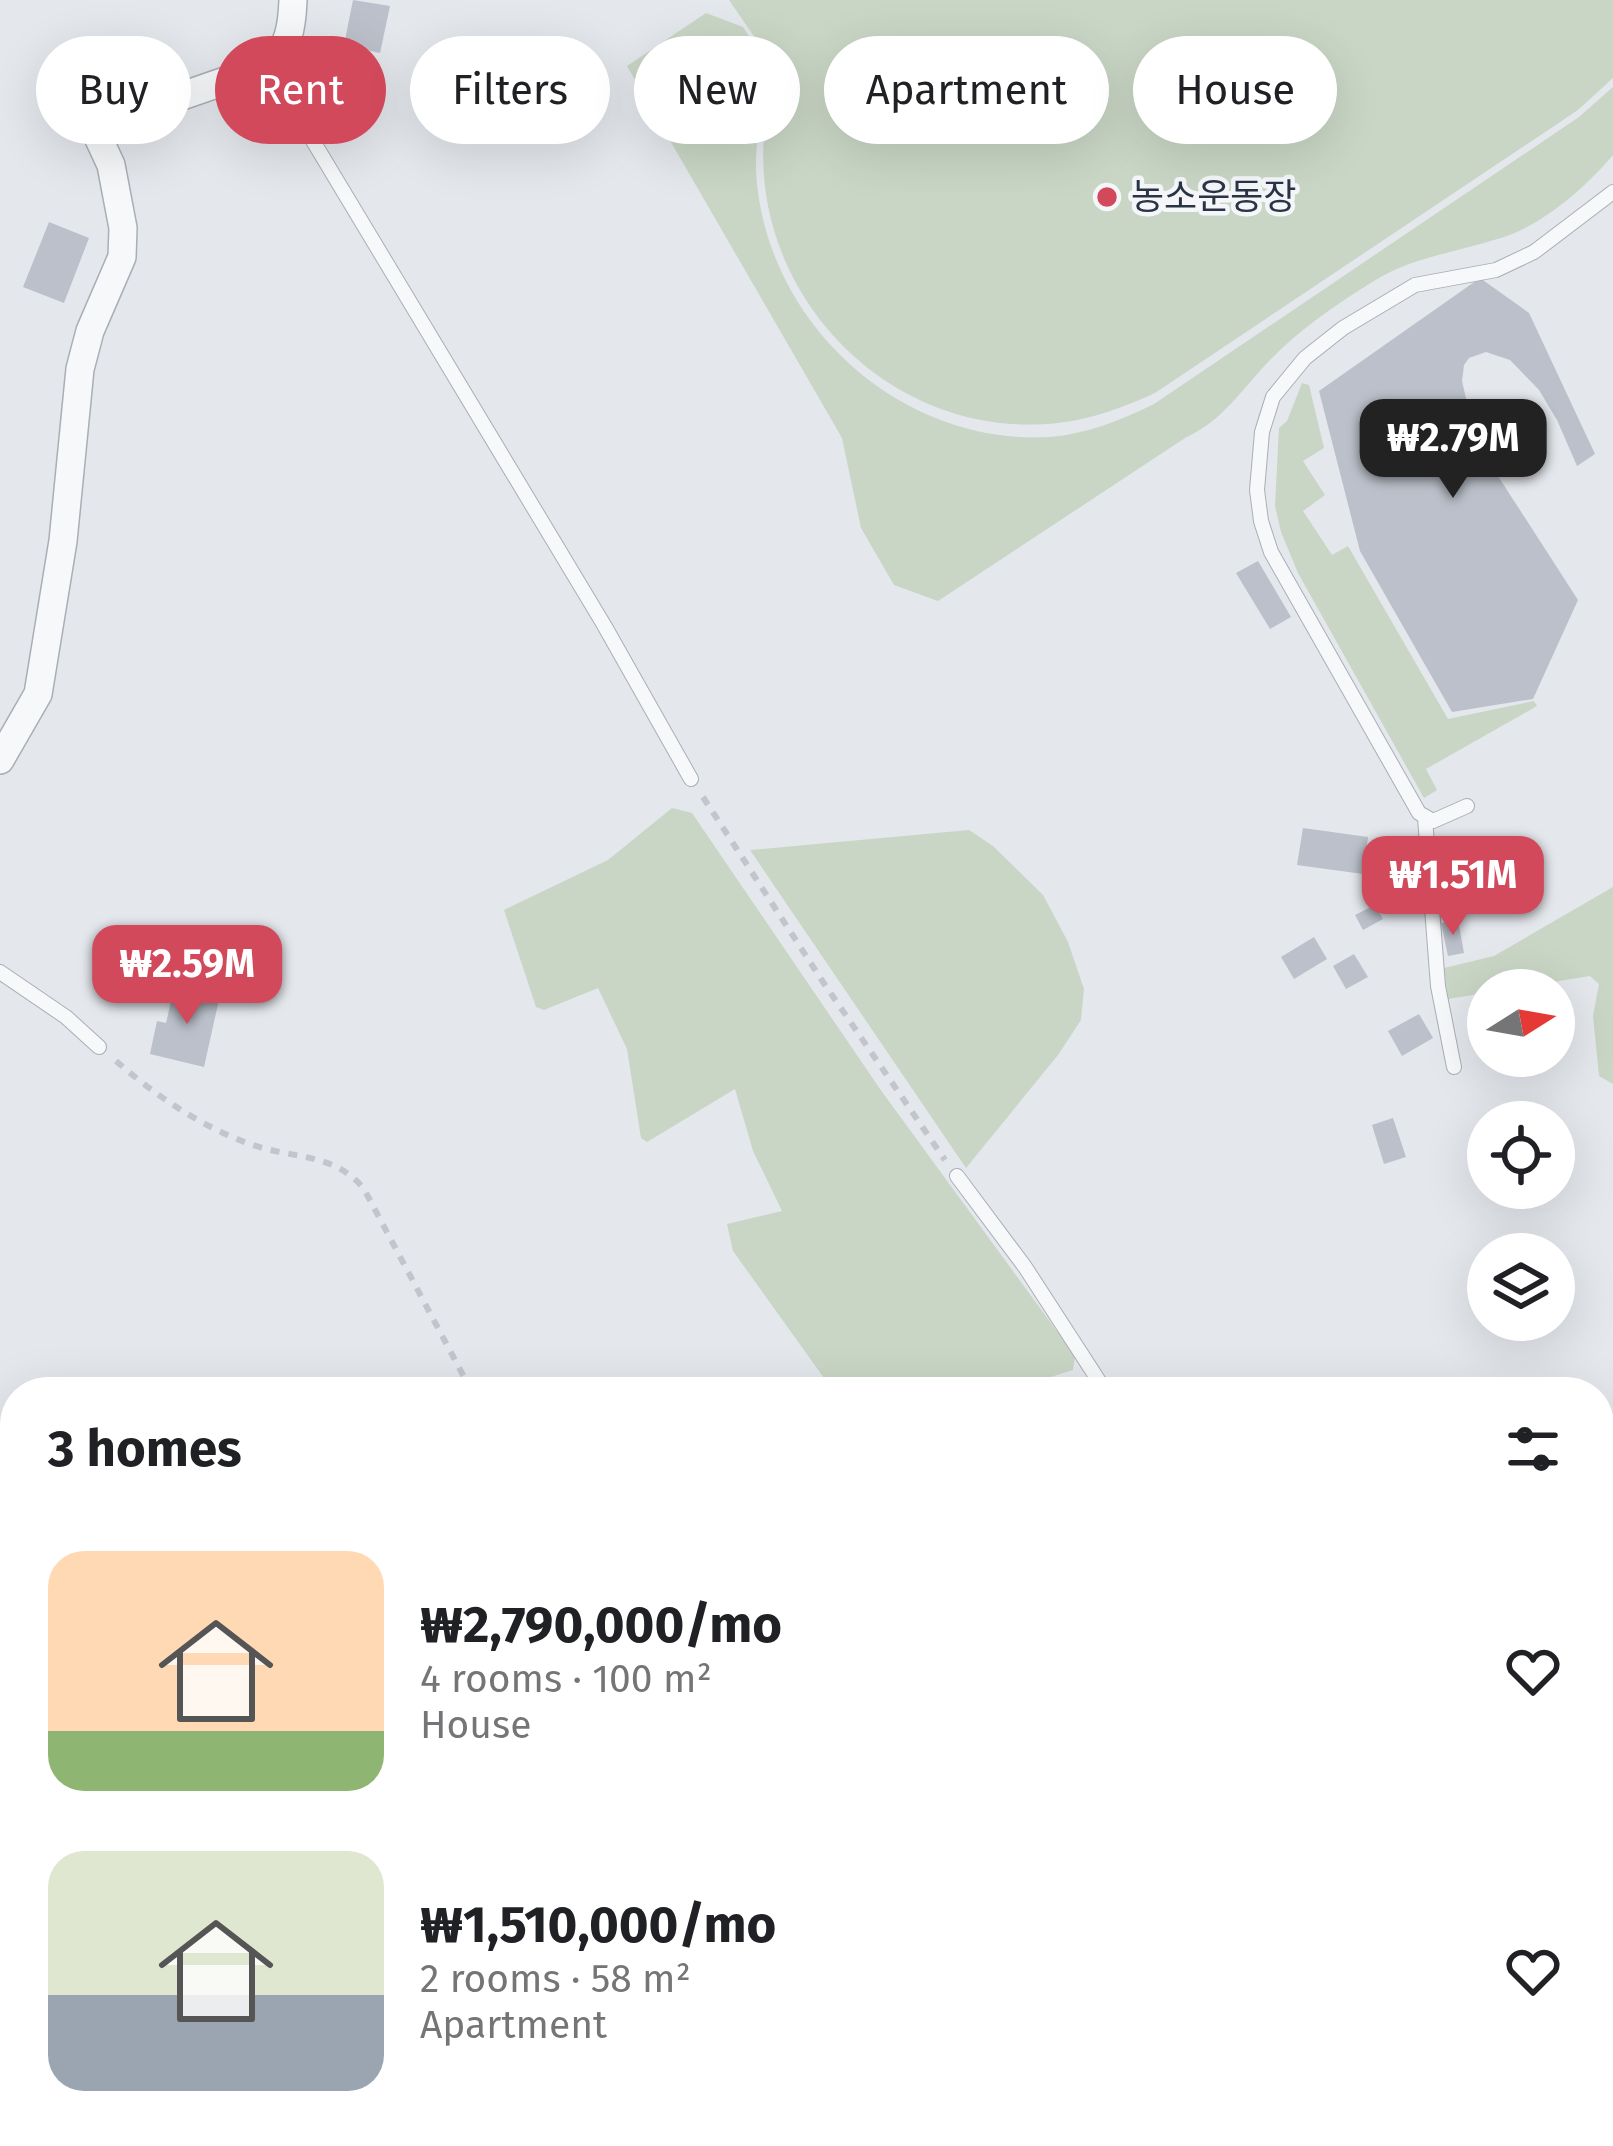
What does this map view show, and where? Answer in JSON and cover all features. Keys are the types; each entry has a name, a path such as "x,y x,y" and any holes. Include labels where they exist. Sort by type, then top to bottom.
{"street":[{"path":"288,36 293,0"},
{"path":"0,760 38,694 63,541 80,369 90,331 122,256 123,228 111,165 98,137 113,120 215,84"}],"lane":[{"path":"315,144 691,778"},
{"path":"1454,1067 1438,986 1425,818 1271,552 1257,490 1262,432 1274,398 1305,358 1343,328 1415,285 1496,270 1534,252 1613,192"},
{"path":"1425,818 1442,820 1467,806"},
{"path":"0,972 66,1017 99,1047"},
{"path":"957,1176 1025,1267 1096,1377"}],"path":[{"path":"691,778 823,982 957,1176"},
{"path":"99,1047 145,1087 197,1119 253,1145 332,1162 353,1175 464,1377"}],"green space":[{"name":"농소운동장","path":"729,0 1613,0 1613,78 1578,110 1155,393 1071,421 989,421 925,402 869,369 822,323 788,267 768,205 764,144 800,144 800,36 754,36"},
{"path":"706,13 743,27 749,36 672,36"},
{"path":"1613,87 1613,155 1549,214 1504,237 1405,266 1347,298 1282,348 1211,422 938,601 894,585 861,528 842,438 672,144 758,144 756,171 765,226 784,278 813,324 850,364 893,397 942,420 995,434 1050,437 1116,421 1154,404 1579,117"},
{"path":"1302,383 1309,385 1324,448 1303,461 1325,495 1303,511 1332,555 1348,546 1448,719 1534,701 1537,706 1426,769 1437,790 1424,798 1298,573 1281,532 1275,506 1279,428 1287,421"},
{"path":"672,808 692,813 880,1089 1075,1356 1073,1370 1051,1377 823,1377 733,1251 727,1224 782,1211 753,1151 735,1089 647,1142 641,1138 627,1049 598,988 544,1010 536,1007 504,910 608,860"},
{"path":"969,830 993,846 1043,895 1068,942 1084,989 1081,1020 1058,1055 966,1168 750,850"},
{"path":"1613,887 1613,1084 1599,1076 1593,1016 1599,984 1590,976 1575,978 1575,969 1467,969 1467,996 1448,999 1444,968 1494,956"}],"building":[{"path":"353,0 390,6 384,36 346,36"},
{"path":"49,222 89,238 64,303 23,287"},
{"path":"1480,278 1529,313 1595,454 1577,466 1539,390 1510,360 1486,352 1469,358 1462,381 1476,442 1578,600 1533,699 1452,712 1360,551 1319,391"},
{"path":"1258,561 1291,617 1270,629 1236,573"},
{"path":"1303,828 1368,837 1363,874 1297,865"},
{"path":"1375,905 1383,919 1363,930 1355,915"},
{"path":"1458,920 1464,953 1448,956 1441,923"},
{"path":"1314,937 1327,959 1294,979 1281,957"},
{"path":"1354,954 1368,977 1346,989 1333,966"},
{"path":"175,985 220,995 204,1067 150,1054 157,1021 166,1023"},
{"path":"1419,1014 1433,1038 1402,1056 1388,1031"},
{"path":"1393,1118 1406,1157 1384,1164 1372,1125"}],"place":[{"name":"농소운동장","path":"1107,197"}]}
